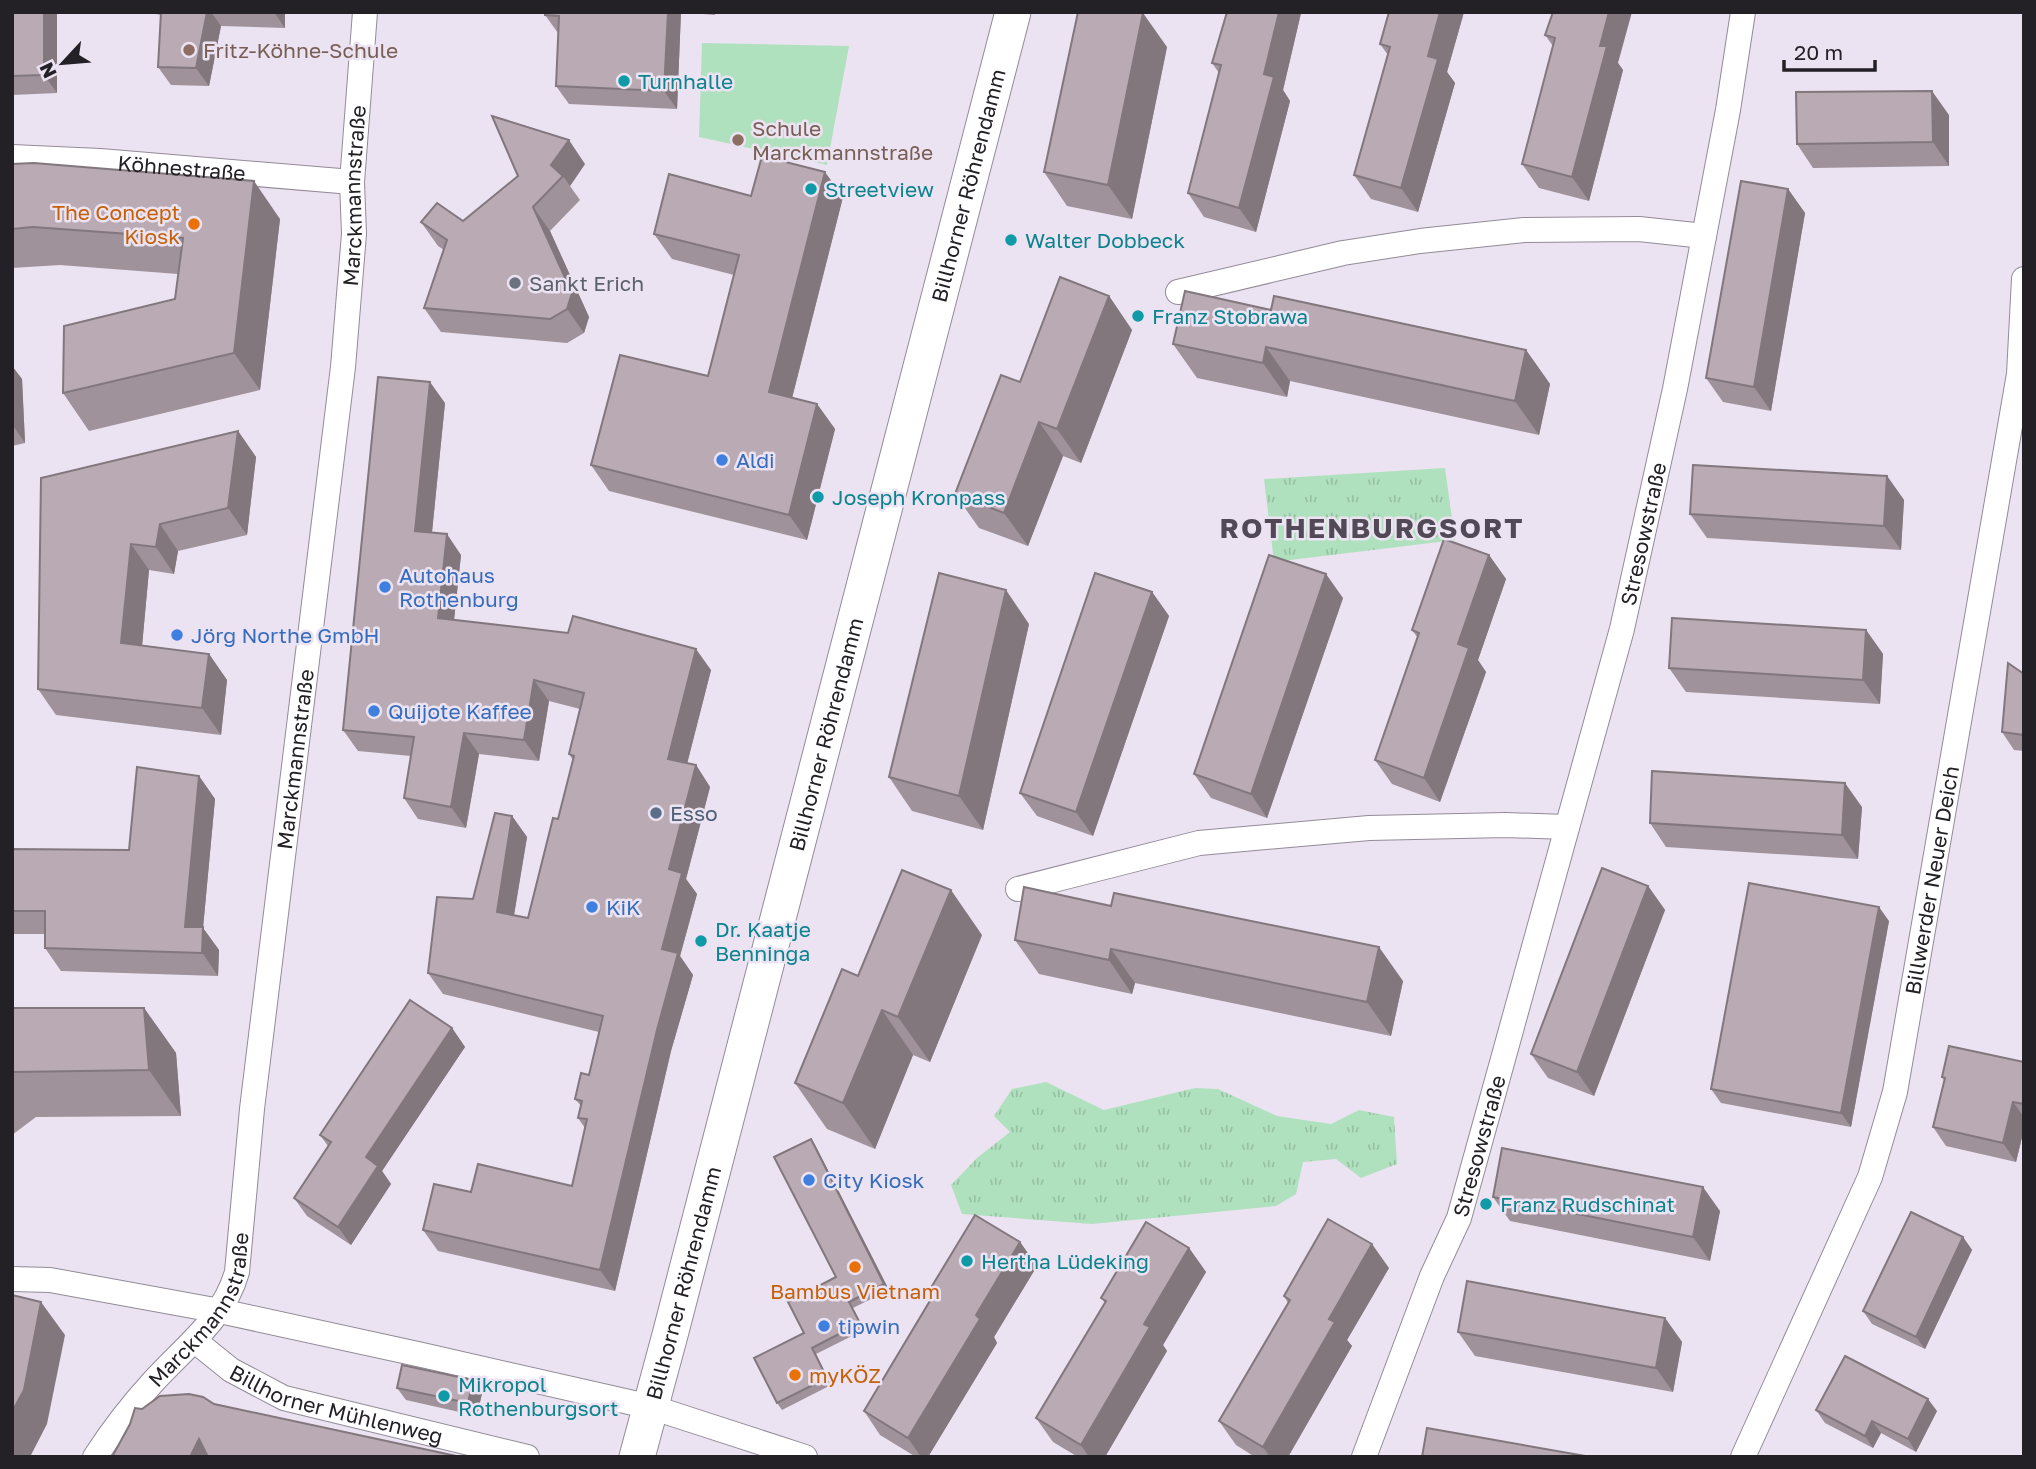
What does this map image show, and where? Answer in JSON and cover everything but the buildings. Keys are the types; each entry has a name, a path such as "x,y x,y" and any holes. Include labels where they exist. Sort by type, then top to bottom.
{"street":[{"name":"Marckmannstraße","path":"95,1457 111,1432 152,1382 195,1341 220,1311 233,1289 237,1272 252,1109 343,367 354,234 352,182 365,12"},
{"name":"Billhorner Röhrendamm","path":"637,1457 1013,12"},
{"name":"Stresowstraße","path":"1364,1457 1432,1276 1458,1218 1622,629 1675,389 1743,12"},
{"name":"Köhnestraße","path":"12,157 100,161 352,182"},
{"path":"1178,292 1343,253 1524,230 1639,229 1704,236"},
{"name":"Billwerder Neuer Deich","path":"1743,1457 1870,1177 1895,1093 2019,374 2024,279"},
{"path":"1018,889 1199,843 1369,828 1506,825 1567,827"},
{"path":"12,1279 50,1280 220,1311 651,1407 805,1457"},
{"name":"Billhorner Mühlenweg","path":"195,1341 231,1370 284,1398 527,1457"}],"green space":[{"path":"702,43 849,46 827,165 699,137"},
{"path":"1445,468 1455,540 1274,562 1264,479"},
{"path":"1046,1082 1104,1110 1195,1088 1218,1089 1277,1116 1331,1124 1359,1110 1394,1117 1397,1164 1361,1178 1336,1159 1303,1162 1296,1194 1276,1206 1092,1224 962,1214 951,1185 977,1158 1010,1132 994,1116 1012,1089"}],"place":[{"name":"Fritz-Köhne-Schule","path":"189,50"},
{"name":"Turnhalle","path":"624,81"},
{"name":"Schule Marckmannstraße","path":"738,140"},
{"name":"Streetview","path":"811,189"},
{"name":"The Concept Kiosk","path":"194,224"},
{"name":"Walter Dobbeck","path":"1011,240"},
{"name":"Sankt Erich","path":"515,283"},
{"name":"Franz Stobrawa","path":"1138,316"},
{"name":"Aldi","path":"722,460"},
{"name":"Joseph Kronpass","path":"818,497"},
{"name":"Autohaus Rothenburg","path":"385,587"},
{"name":"Jörg Northe GmbH","path":"177,635"},
{"name":"Quijote Kaffee","path":"374,711"},
{"name":"Esso","path":"656,813"},
{"name":"KiK","path":"592,907"},
{"name":"Dr. Kaatje Benninga","path":"701,941"},
{"name":"City Kiosk","path":"809,1180"},
{"name":"Franz Rudschinat","path":"1486,1204"},
{"name":"Hertha Lüdeking","path":"967,1261"},
{"name":"Bambus Vietnam","path":"855,1267"},
{"name":"tipwin","path":"824,1326"},
{"name":"myKÖZ","path":"795,1375"},
{"name":"Mikropol Rothenburgsort","path":"444,1396"}],"district":[{"name":"ROTHENBURGSORT","path":"1372,527"}]}
